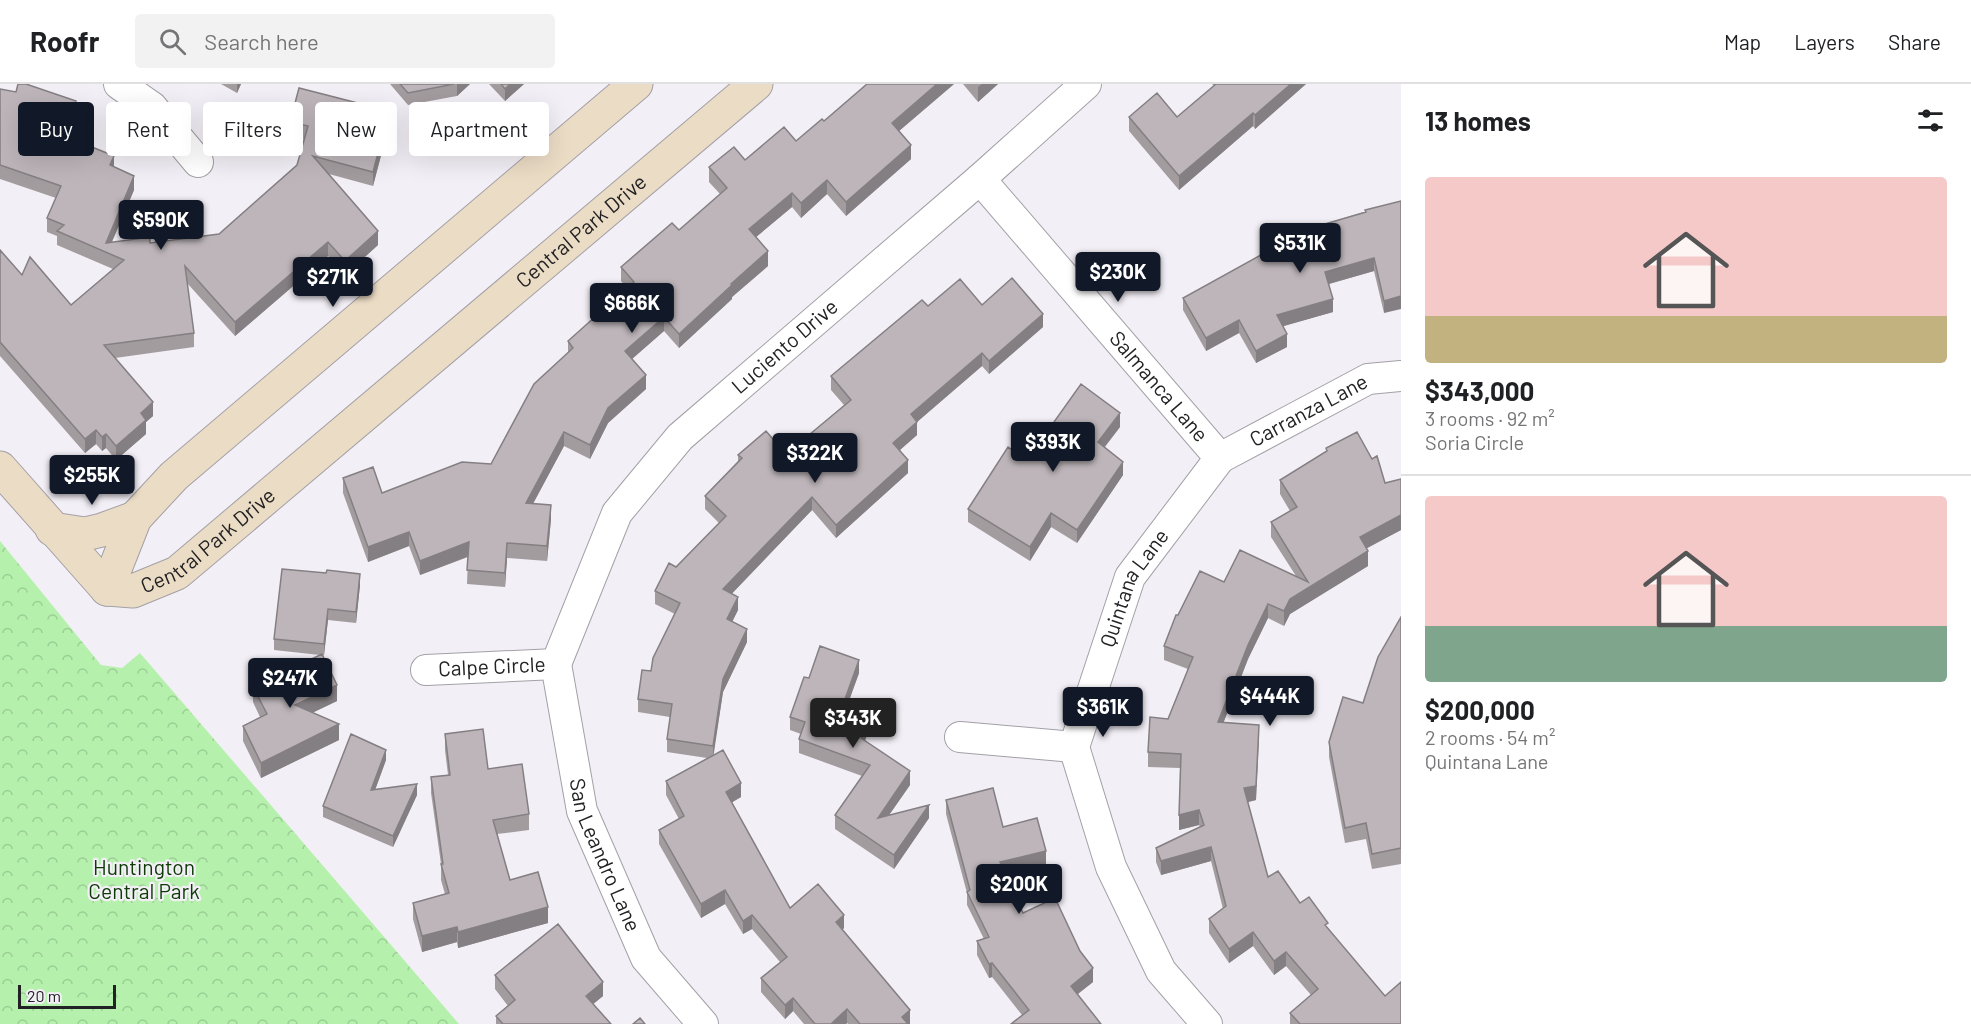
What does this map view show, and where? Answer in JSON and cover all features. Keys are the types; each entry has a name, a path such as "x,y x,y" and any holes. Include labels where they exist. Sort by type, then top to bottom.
{"street":[{"path":"119,84 152,107 198,162"},
{"name":"Central Park Drive","path":"636,84 183,469 135,518 107,589 133,591 177,573 756,84"},
{"name":"Luciento Drive","path":"556,664 617,513 680,436 980,179 1086,84"},
{"name":"Salmanca Lane","path":"980,179 1220,458"},
{"name":"Carranza Lane","path":"1220,458 1368,379 1401,376"},
{"name":"Quintana Lane","path":"1074,747 1130,577 1220,458"},
{"path":"0,468 107,589"},
{"path":"52,529 85,534 135,518"},
{"name":"Calpe Circle","path":"426,670 556,664"},
{"name":"San Leandro Lane","path":"556,664 582,811 646,958 703,1024"},
{"path":"960,737 1074,747 1111,867 1161,971 1207,1024"}],"green space":[{"name":"Huntington Central Park","path":"0,541 101,665 122,668 140,653 459,1024 0,1024"}],"building":[{"path":"18,84 26,84 76,101 18,102 18,156 94,156 94,148 106,153 106,156 114,156 110,165 134,176 106,243 150,237 150,243 219,234 297,165 300,156 303,156 303,144 308,126 303,125 303,102 295,102 299,88 354,102 315,102 315,156 377,156 373,172 313,156 378,231 345,261 328,242 235,322 185,266 194,333 104,345 153,402 141,413 146,420 116,446 106,434 102,437 96,430 85,439 0,342 0,250 22,275 30,257 71,305 124,260 57,231 64,225 47,218 61,186 0,165 0,89 16,92"},
{"path":"400,84 454,84 408,93"},
{"path":"867,84 937,84 892,123 911,145 846,202 827,180 801,203 792,193 749,229 768,251 679,334 664,317 625,351 646,375 608,408 590,445 564,432 526,503 551,505 547,546 507,543 505,573 467,570 469,542 420,561 409,532 368,547 343,478 373,467 382,493 462,462 491,464 534,384 573,348 568,341 634,282 621,267 672,223 679,230 727,188 709,167 734,147 745,160 784,127 796,141 822,119 824,121"},
{"path":"1216,84 1291,84 1179,176 1129,117 1157,93 1177,117"},
{"path":"1401,201 1401,296 1384,301 1374,258 1325,272 1333,299 1277,315 1287,334 1256,351 1239,320 1206,338 1183,298 1279,245 1277,238"},
{"path":"1012,278 1043,314 989,361 982,353 911,414 917,422 893,443 908,460 836,525 812,497 723,589 738,597 727,619 747,629 723,679 713,746 667,739 672,704 638,699 642,670 651,671 653,658 680,603 655,591 669,563 676,567 726,516 705,496 742,458 738,455 766,431 786,454 851,400 831,376 922,300 928,306 960,279 982,305"},
{"path":"1081,384 1120,413 1098,442 1123,462 1077,530 1051,513 1030,547 968,509 1008,447 1027,460"},
{"path":"1357,432 1372,459 1377,456 1385,483 1401,479 1401,515 1360,537 1368,551 1290,599 1284,611 1268,604 1248,645 1218,722 1259,725 1256,786 1244,788 1268,877 1278,871 1300,903 1309,897 1328,923 1325,925 1385,996 1401,982 1401,1024 1300,1024 1290,1013 1318,989 1286,952 1274,961 1253,932 1229,949 1209,919 1226,906 1211,847 1161,861 1156,848 1204,825 1199,810 1179,815 1181,754 1148,752 1150,717 1168,719 1193,657 1164,646 1176,615 1200,571 1224,582 1240,550 1308,582 1271,522 1297,507 1280,480 1327,451 1326,448"},
{"path":"282,569 326,573 327,570 360,574 356,612 328,609 324,644 274,639"},
{"path":"1401,617 1401,848 1372,854 1366,823 1345,828 1329,742 1343,697 1363,703 1378,657"},
{"path":"820,646 859,660 845,699 872,708 861,738 910,771 878,818 929,805 894,855 835,815 870,765 799,739 805,722 790,717 804,677 809,678"},
{"path":"322,654 337,685 295,705 339,724 261,763 243,726 267,714 253,687"},
{"path":"483,729 488,769 522,764 529,814 493,820 510,880 538,872 548,907 458,932 457,927 422,936 413,903 449,893 441,864 443,864 431,777 450,775 445,734"},
{"path":"351,734 386,750 371,790 417,784 393,836 323,806"},
{"path":"723,750 741,783 726,792 790,908 818,884 844,915 836,922 910,1010 902,1017 908,1024 860,1024 847,1009 831,1024 815,1024 793,998 785,1005 761,978 787,957 752,915 743,921 725,890 701,904 659,830 684,816 666,781"},
{"path":"993,788 1003,827 1037,818 1046,851 1000,862 1023,913 1055,898 1080,951 1093,968 1071,986 1101,1024 1011,1024 1029,1010 992,963 989,964 977,941 989,937 967,892 970,890 946,800"},
{"path":"558,924 603,982 586,996 611,1024 503,1024 496,1016 515,1000 495,975"},
{"path":"640,1018 645,1024 633,1024"}]}
